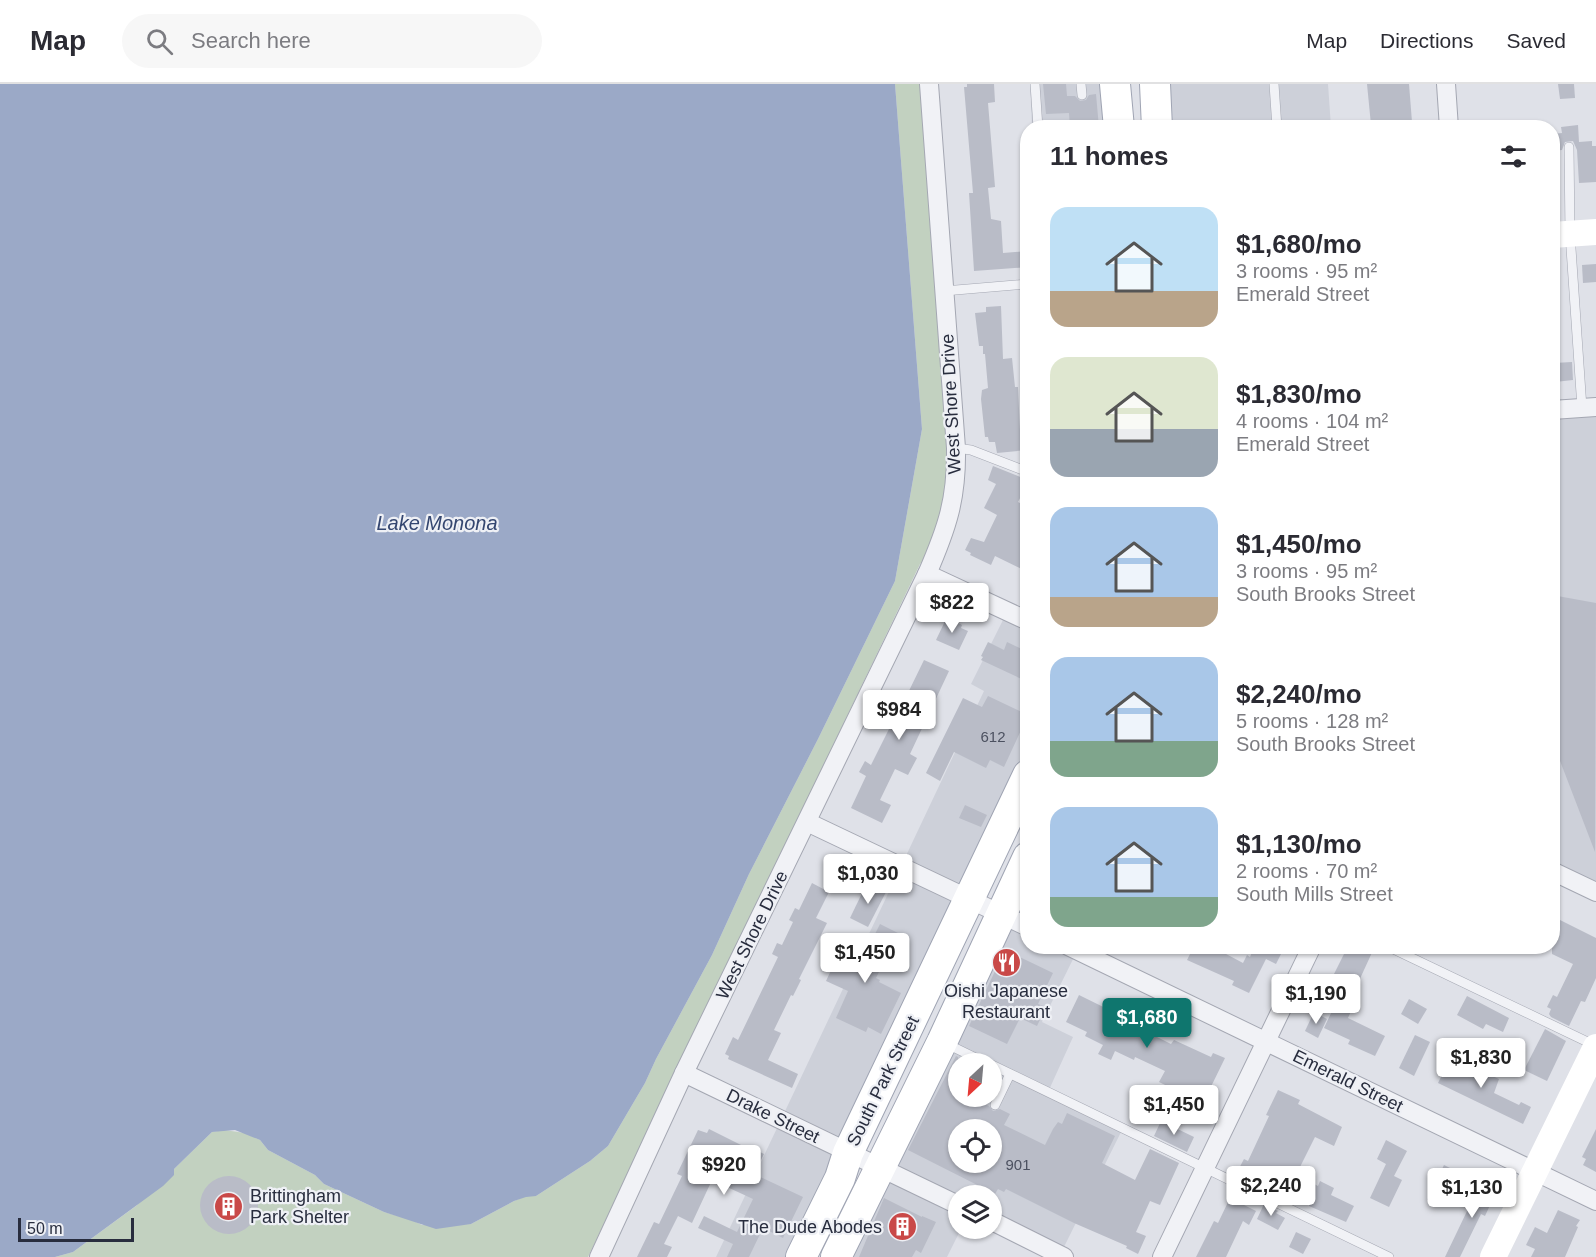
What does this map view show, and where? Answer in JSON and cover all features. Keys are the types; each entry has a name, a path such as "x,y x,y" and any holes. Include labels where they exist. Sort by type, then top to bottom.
{"main road":[{"path":"1115,84 1118,120"},
{"path":"1155,84 1157,120"},
{"name":"South Park Street","path":"801,1257 840,1178 848,1153 1020,793"},
{"name":"South Park Street","path":"836,1257 942,1042 1020,874"}],"street":[{"name":"West Shore Drive","path":"599,1257 684,1074 927,574 949,522 954,498 956,448 929,84"},
{"path":"1446,84 1448,120"},
{"path":"1561,234 1596,232"},
{"path":"1560,409 1589,407"},
{"path":"927,574 1020,617"},
{"path":"807,822 1020,923"},
{"path":"1560,875 1596,892"},
{"name":"Emerald Street","path":"1084,954 1596,1201"},
{"path":"1162,1257 1308,954"},
{"path":"1493,1257 1596,1046"},
{"name":"Drake Street","path":"684,1074 948,1201"},
{"path":"1002,1226 1064,1257"}],"lane":[{"path":"1035,84 1037,120"},
{"path":"1081,84 1082,95"},
{"path":"1274,84 1276,120"},
{"path":"1569,147 1561,234 1589,407"},
{"path":"944,291 1020,285"},
{"path":"956,448 971,450 1020,469"},
{"path":"1404,954 1596,1046"},
{"path":"942,1042 966,1053"},
{"path":"1002,1070 1389,1257"},
{"path":"1002,1091 1010,1074"}],"shaded area":[{"path":"1030,84 1115,84 1118,120 1032,120"},
{"path":"1155,84 1328,84 1331,120 1157,120"},
{"path":"1596,415 1596,884 1560,866 1560,417"},
{"path":"1007,612 1020,618 1020,790 801,1257 716,1257 984,691 971,684"},
{"path":"1020,873 1020,954 1076,954 1042,1022 1073,1037 1048,1092 1123,1128 1060,1255 1002,1226 1002,1185 948,1185 948,1239 956,1239 947,1257 836,1257"}],"green space":[{"path":"895,84 929,84 956,448 941,542 920,564 588,1257 55,1257 73,1252 136,1206 212,1132 224,1130 245,1133 260,1140 268,1150 315,1175 324,1184 384,1212 422,1225 471,1224 514,1201 526,1196 536,1196 590,1161 608,1146 645,1083 712,955 749,874 895,581 922,429"}],"water":[{"name":"Lake Monona","path":"0,84 895,84 922,429 895,581 749,874 712,955 645,1083 608,1146 590,1161 536,1196 514,1201 471,1224 436,1229 384,1212 324,1184 315,1175 268,1150 260,1140 235,1130 212,1132 174,1169 174,1175 163,1186 73,1252 55,1257 0,1257"}],"building":[{"path":"967,84 994,84 995,102 988,103 995,187 988,188 991,219 1001,221 1003,253 1020,252 1020,268 974,271 969,193 973,193 964,87 967,87"},
{"path":"1043,84 1066,84 1067,96 1075,96 1080,101 1086,100 1089,95 1096,94 1098,120 1069,120 1069,113 1046,114"},
{"path":"1367,84 1409,84 1412,120 1371,120"},
{"path":"1558,84 1574,84 1575,98 1560,99"},
{"path":"1578,125 1579,142 1592,141 1592,146 1596,146 1596,182 1579,183 1577,150 1573,141 1565,142 1560,150 1561,127"},
{"path":"1596,264 1596,282 1583,283 1582,265"},
{"path":"1001,306 1003,359 1012,358 1015,387 1018,387 1020,451 997,453 995,442 989,442 988,437 985,437 981,399 982,390 988,388 985,354 983,354 983,346 979,346 975,313 986,312 986,307"},
{"path":"1572,362 1573,380 1560,381 1560,363"},
{"path":"993,466 1020,477 1018,502 1020,503 1020,568 995,556 991,565 970,555 971,553 965,550 971,538 984,542 997,515 984,508 996,484 988,480"},
{"path":"1560,596 1596,603 1595,852 1560,761"},
{"path":"947,617 968,631 959,650 936,640"},
{"path":"988,642 1004,650 1007,642 1020,648 1020,678 981,660 983,657 981,656"},
{"path":"924,660 949,671 910,754 917,758 908,775 895,769 880,800 891,805 882,823 851,808 866,776 859,772 865,761 871,765 889,729 886,728 902,697 905,699"},
{"path":"988,696 1020,711 1020,732 1004,767 990,760 986,768 954,752 940,781 926,773 963,698 982,707"},
{"path":"965,805 987,815 981,827 959,818"},
{"path":"812,883 829,892 816,918 827,923 799,979 801,980 774,1030 781,1033 768,1060 798,1074 792,1088 728,1059 729,1056 725,1054 733,1037 738,1040 778,957 772,954 777,943 782,945 793,922 789,920 795,908 799,910"},
{"path":"867,883 886,892 868,927 850,918"},
{"path":"1560,920 1596,938 1596,978 1585,1002 1581,1001 1569,1026 1551,1017 1549,1014 1551,1009 1547,1007 1553,995 1557,997 1573,964 1552,954 1560,954"},
{"path":"880,924 898,933 876,978 880,980 879,982 901,993 881,1034 868,1027 866,1032 836,1018 848,991 826,981 843,945 864,956"},
{"path":"1005,950 1053,973 1038,1004 1046,1007 1037,1026 1020,1018 1007,1044 969,1026"},
{"path":"1190,954 1226,954 1243,963 1247,955 1250,957 1251,954 1281,954 1276,964 1266,959 1249,993 1232,985 1234,981 1187,960"},
{"path":"1344,954 1371,954 1358,983 1360,984 1351,1003 1354,1004 1348,1018 1385,1036 1375,1056 1348,1044 1350,1040 1324,1028 1343,988 1330,982"},
{"path":"1079,995 1146,1028 1145,1031 1171,1044 1174,1040 1211,1057 1213,1053 1225,1058 1204,1101 1199,1098 1198,1101 1159,1082 1165,1071 1135,1057 1134,1060 1115,1051 1111,1060 1098,1054 1103,1045 1085,1036 1087,1032 1066,1022"},
{"path":"1467,996 1509,1018 1503,1032 1486,1024 1483,1029 1457,1015"},
{"path":"1409,999 1427,1009 1418,1024 1401,1014"},
{"path":"1314,1012 1327,1019 1318,1038 1305,1031"},
{"path":"1545,1029 1566,1041 1547,1081 1524,1070"},
{"path":"1415,1035 1430,1042 1414,1076 1399,1068"},
{"path":"1451,1057 1499,1079 1494,1093 1519,1105 1521,1102 1531,1107 1523,1124 1438,1083"},
{"path":"948,1072 948,1107 990,1107 993,1111 1000,1109 1010,1114 1004,1125 1045,1145 1053,1129 1058,1122 1062,1124 1067,1113 1115,1136 1102,1163 1135,1180 1150,1149 1179,1163 1160,1205 1150,1201 1136,1232 1146,1236 1138,1254 1126,1248 1127,1246 1006,1189 1002,1191 1002,1185 977,1185 953,1173 1002,1173 1002,1119 948,1119 948,1170 908,1150"},
{"path":"1278,1090 1300,1100 1298,1104 1342,1127 1334,1146 1315,1137 1296,1175 1318,1186 1320,1181 1334,1188 1331,1195 1354,1206 1346,1222 1309,1206 1287,1193 1284,1199 1236,1174 1244,1159 1248,1161 1269,1116 1266,1115"},
{"path":"1161,1121 1194,1137 1187,1152 1154,1136"},
{"path":"709,1129 764,1154 754,1174 803,1197 783,1238 763,1228 749,1257 727,1257 733,1244 698,1228 704,1216 737,1232 753,1199 712,1180 692,1223 678,1216 664,1244 672,1247 667,1257 637,1257 654,1222 659,1224 682,1176 677,1174 698,1130 707,1133"},
{"path":"1596,1129 1596,1172 1583,1165 1586,1159 1582,1157"},
{"path":"1386,1140 1407,1151 1394,1176 1402,1180 1389,1207 1370,1198 1386,1164 1377,1159"},
{"path":"1444,1165 1460,1173 1444,1207 1427,1200"},
{"name":"Brittingham Park Shelter","path":"229,1176 245,1181 253,1189 258,1205 253,1221 245,1229 229,1234 213,1229 205,1221 200,1205 205,1189 213,1181"},
{"path":"1481,1182 1497,1190 1485,1216 1481,1214 1460,1257 1445,1257"},
{"name":"The Dude Abodes","path":"884,1198 936,1222 921,1253 916,1250 912,1257 859,1257"},
{"path":"1230,1198 1256,1211 1249,1225 1243,1221 1226,1257 1196,1257 1214,1221 1218,1223"},
{"path":"1264,1204 1278,1211 1276,1213 1285,1218 1278,1230 1257,1219"},
{"path":"1558,1210 1580,1220 1565,1257 1531,1257 1535,1249 1526,1245 1535,1227 1547,1233"},
{"path":"1296,1232 1311,1239 1303,1254 1289,1247"}],"place":[{"name":"Oishi Japanese Restaurant","path":"1006,962"},
{"name":"Brittingham Park Shelter","path":"229,1206"},
{"name":"The Dude Abodes","path":"903,1227"}]}
